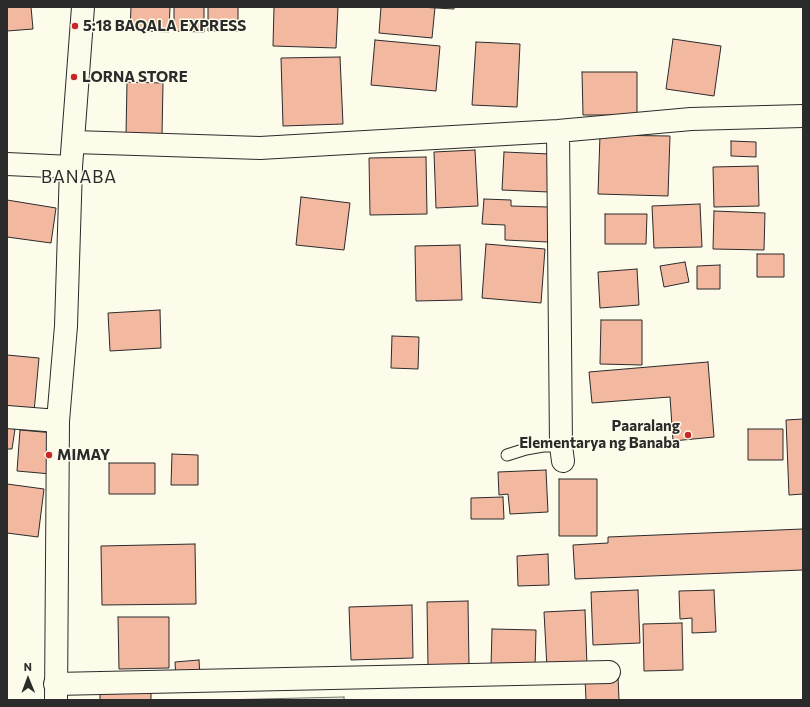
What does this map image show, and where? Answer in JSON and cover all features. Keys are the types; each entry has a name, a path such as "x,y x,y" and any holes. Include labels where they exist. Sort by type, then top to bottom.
{"street":[{"path":"83,7 71,167 66,326 58,421 55,692 610,672"},
{"path":"74,142 260,148 558,130 691,119 803,116"},
{"path":"558,130 562,453"},
{"path":"7,164 71,167"},
{"path":"7,417 58,421"}],"lane":[{"path":"507,455 526,449 543,446 562,453"}],"shaded area":[{"path":"344,697 344,700 218,700"}],"building":[{"path":"7,7 31,7 33,29 7,31"},
{"path":"131,7 170,7 169,32 130,30"},
{"path":"174,7 204,7 204,32 174,31"},
{"path":"208,7 238,7 238,31 208,31"},
{"path":"274,7 338,7 336,48 273,46"},
{"path":"381,7 435,7 432,38 379,33"},
{"path":"419,7 454,7 454,9"},
{"path":"673,39 721,46 714,96 666,89"},
{"path":"375,40 440,46 436,91 371,85"},
{"path":"476,42 520,44 517,107 472,105"},
{"path":"340,57 343,124 283,126 281,58"},
{"path":"582,72 637,72 637,115 583,115"},
{"path":"127,82 163,83 162,136 126,135"},
{"path":"600,135 670,136 668,196 598,194"},
{"path":"731,141 756,142 756,157 731,156"},
{"path":"475,150 478,206 436,208 434,152"},
{"path":"504,152 550,154 549,192 502,190"},
{"path":"426,157 427,214 370,215 369,158"},
{"path":"758,166 759,206 714,207 713,167"},
{"path":"301,197 350,203 344,250 296,245"},
{"path":"484,199 511,200 511,206 549,207 548,242 505,240 505,225 482,224"},
{"path":"7,200 56,208 51,243 7,237"},
{"path":"700,204 702,247 654,248 652,206"},
{"path":"714,211 765,213 764,250 713,249"},
{"path":"605,214 647,214 646,244 605,244"},
{"path":"486,244 545,249 541,303 482,298"},
{"path":"460,245 462,300 416,301 415,246"},
{"path":"757,254 784,254 784,277 757,277"},
{"path":"685,262 689,282 664,287 660,266"},
{"path":"720,265 720,289 697,289 697,266"},
{"path":"637,269 639,305 600,308 598,272"},
{"path":"160,310 161,348 110,351 108,313"},
{"path":"601,320 642,320 642,365 600,364"},
{"path":"392,336 419,337 418,369 391,368"},
{"path":"7,355 39,358 34,412 7,410"},
{"path":"708,362 714,437 673,441 670,397 592,403 589,372"},
{"path":"803,419 803,494 789,495 786,420"},
{"path":"7,428 15,429 12,449 7,449"},
{"path":"748,429 783,429 783,460 748,460"},
{"path":"20,430 54,433 51,474 17,471"},
{"path":"172,454 198,455 198,485 171,485"},
{"path":"109,463 155,463 155,494 109,494"},
{"path":"546,470 548,512 510,514 508,494 499,495 498,472"},
{"path":"559,479 597,479 597,536 559,536"},
{"path":"7,484 44,489 38,537 7,533"},
{"path":"503,497 504,519 471,519 471,498"},
{"path":"803,529 803,570 575,579 573,545 608,543 608,537"},
{"path":"195,544 196,604 102,605 101,546"},
{"path":"548,554 549,585 518,586 517,556"},
{"path":"638,590 640,643 593,645 591,592"},
{"path":"714,590 716,632 692,633 692,618 680,619 679,591"},
{"path":"468,601 469,666 428,667 427,602"},
{"path":"412,605 413,658 351,660 349,607"},
{"path":"585,610 587,666 547,668 544,612"},
{"path":"118,617 169,617 169,668 119,669"},
{"path":"682,623 683,670 644,671 643,624"},
{"path":"492,629 536,630 535,669 491,668"},
{"path":"199,660 200,677 176,679 175,662"},
{"path":"618,676 619,700 586,700 585,678"},
{"path":"100,693 151,693 151,700 100,700"}],"place":[{"name":"5:18 BAQALA EXPRESS","path":"75,26"},
{"name":"LORNA STORE","path":"74,77"},
{"name":"Paaralang Elementarya ng Banaba","path":"688,435"},
{"name":"MIMAY","path":"49,455"}],"district":[{"name":"BANABA","path":"79,177"}]}
